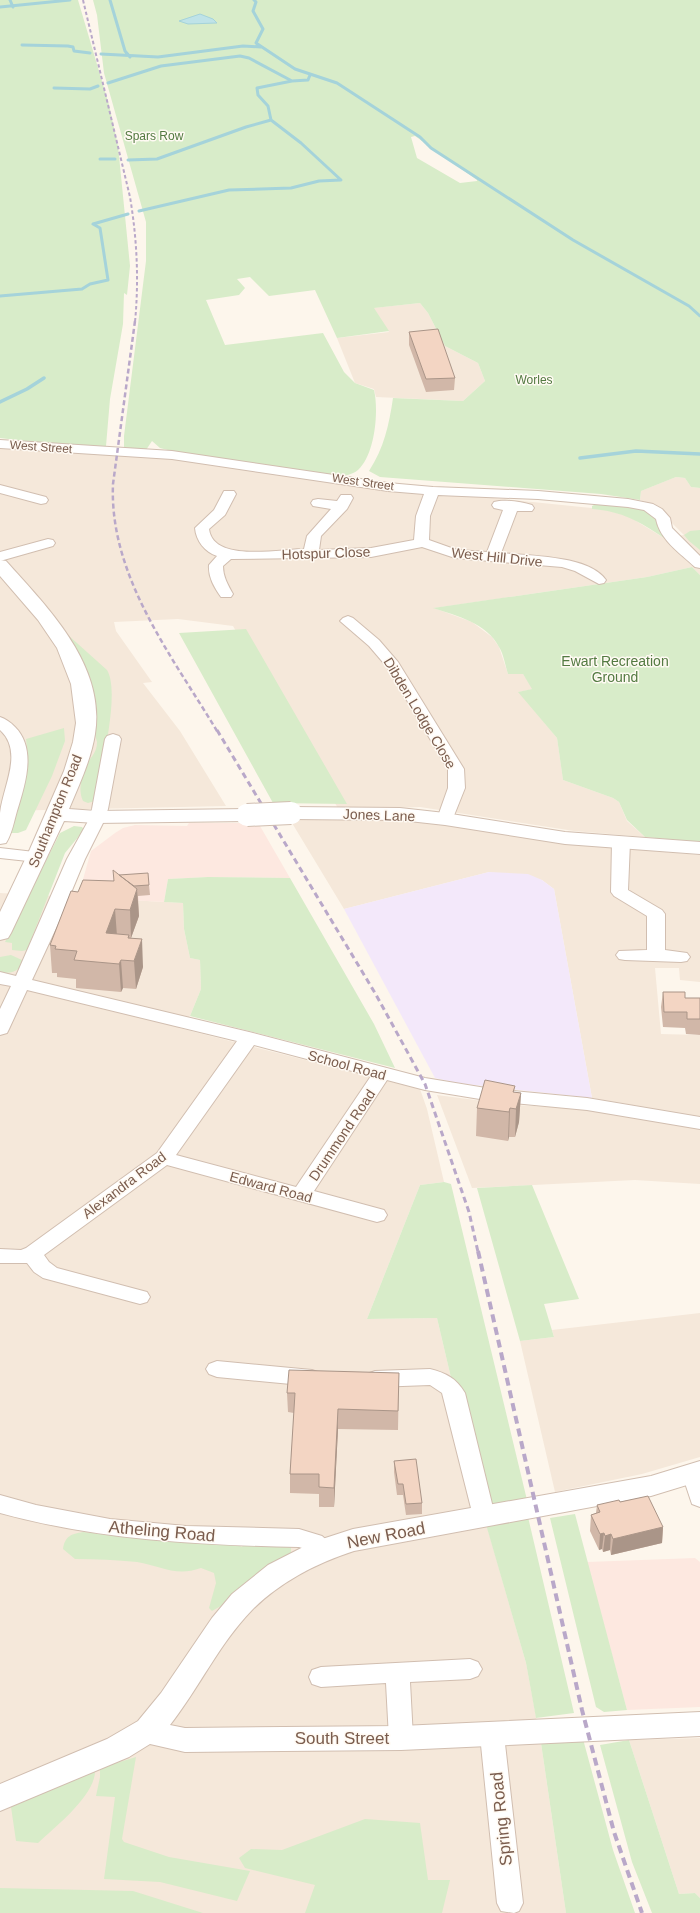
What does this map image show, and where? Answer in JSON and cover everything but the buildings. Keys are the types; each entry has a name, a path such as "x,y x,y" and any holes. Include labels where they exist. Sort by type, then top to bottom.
{"street":[{"name":"West Street","path":"2,450 172,455 388,487 433,491 538,495 628,503 648,507 657,512 663,518 665,529 674,540 699,562"},
{"path":"0,489 15,499 41,500"},
{"path":"422,542 421,532 423,515 433,491"},
{"name":"Hotspur Close","path":"230,494 220,512 202,528 202,533 214,550 228,554 312,554 386,551 422,542"},
{"path":"312,554 312,540 315,533 333,517 344,502 318,503"},
{"path":"497,505 527,508"},
{"path":"493,556 512,506"},
{"path":"656,536 665,542 680,560 686,563 699,562"},
{"name":"West Hill Drive","path":"422,542 455,554 563,563 580,568 592,581 615,577"},
{"path":"0,557 48,543"},
{"path":"226,594 216,576 216,565 228,554"},
{"name":"Southampton Road","path":"0,565 56,632 73,662 85,705 86,724 83,743 71,778 37,857 0,933"},
{"name":"Dibden Lodge Close","path":"348,621 374,643 392,665 456,769 456,786 445,819"},
{"path":"0,839 19,767 20,755 17,741 1,724"},
{"path":"0,1029 22,983 76,859 95,823 100,808 113,739"},
{"name":"Jones Lane","path":"56,814 96,817 247,814 390,814 445,819 565,838 700,848"},
{"path":"621,842 618,885 620,892 656,914 656,955"},
{"path":"0,853 37,857"},
{"path":"625,955 681,957"},
{"name":"School Road","path":"0,978 249,1038 382,1074 452,1090 587,1104 700,1123"},
{"name":"Alexandra Road","path":"0,1256 23,1257 33,1253 164,1158 249,1038"},
{"name":"Drummond Road","path":"301,1195 382,1074"},
{"name":"Edward Road","path":"164,1158 378,1215"},
{"path":"33,1253 36,1262 42,1269 140,1297"},
{"path":"217,1370 334,1379"},
{"path":"356,1379 430,1377 439,1379 450,1387 454,1392 484,1516"},
{"name":"New Road","path":"149,1730 171,1702 222,1626 242,1602 278,1573 323,1550 354,1540 484,1516 553,1505 652,1486 698,1481"},
{"name":"Atheling Road","path":"0,1504 67,1520 132,1530 208,1536 299,1538 314,1542 323,1550"},
{"path":"321,1677 470,1669"},
{"path":"397,1674 401,1738"},
{"name":"South Street","path":"149,1730 162,1736 185,1740 401,1738 492,1735 635,1726 700,1724"},
{"path":"0,1798 118,1748 149,1730"},
{"name":"Spring Road","path":"492,1735 510,1903"}],"shaded area":[{"path":"420,303 428,313 445,346 478,363 485,381 463,401 376,397 374,389 355,383 337,338 389,332 373,308"},
{"path":"0,448 156,456 335,482 611,510 628,516 664,538 684,535 671,522 663,509 640,500 641,491 676,477 685,478 691,487 700,488 700,575 692,567 647,577 434,608 472,622 492,637 499,647 508,674 523,674 533,689 519,692 557,738 563,780 613,798 619,802 627,821 645,837 574,831 420,807 339,810 233,626 178,619 114,622 116,631 152,682 143,683 180,731 226,806 0,811"},
{"path":"291,813 405,818 563,843 700,855 700,982 680,980 679,968 655,968 661,1034 700,1035 700,1117 592,1098 554,889 542,880 489,872 344,909 292,823"},
{"path":"189,823 239,823 260,826 290,878 208,877 168,879 164,902 78,897 91,851 115,833 123,828 135,825 187,826"},
{"path":"489,872 528,874 542,880 554,889 592,1098 457,1083 435,1078 344,909"},
{"path":"0,893 183,903 184,929 190,958 200,960 201,989 190,1016 179,1028 420,1089 427,1109 444,1182 420,1185 367,1319 437,1318 452,1382 463,1390 492,1504 484,1516 526,1663 541,1743 566,1913 0,1913"},
{"path":"437,1095 513,1105 575,1108 700,1128 700,1184 635,1180 472,1188"},
{"path":"700,1313 700,1457 642,1474 555,1492 520,1341 554,1337 552,1330"},
{"path":"695,1558 700,1562 700,1707 627,1710 587,1562"},
{"path":"700,1738 700,1898 695,1893 679,1894 629,1740"}],"green space":[{"path":"0,0 78,0 109,105 118,146 130,266 127,295 124,293 123,324 110,399 106,446 58,445 0,438"},
{"path":"93,0 700,0 700,488 691,487 685,478 676,477 641,491 640,500 601,494 380,477 369,471 379,454 385,436 393,398 463,401 485,381 478,363 445,346 428,313 420,303 374,308 389,331 337,338 315,290 269,296 250,277 237,279 245,288 239,295 206,300 225,345 323,333 344,372 355,383 374,390 376,421 372,444 364,463 353,473 337,476 172,451 160,448 152,441 146,450 124,450 124,436 146,261 146,222 104,73 97,15","holes":["415,136 477,180 460,183 417,158 411,137"]},
{"path":"598,503 630,506 645,510 659,519 660,530 667,538 664,538 630,518 613,512 592,509 592,506"},
{"path":"700,530 700,550 684,535 690,531"},
{"name":"Ewart Recreation Ground","path":"692,567 700,575 700,842 645,837 627,820 619,802 613,798 563,780 557,738 518,692 532,689 523,674 508,674 501,650 494,639 479,626 452,614 433,608 647,577"},
{"path":"246,629 347,804 273,803 179,633"},
{"path":"68,635 107,670 111,681 111,714 105,753 95,801 88,803 83,801 81,797 82,775 85,767 95,753 97,742"},
{"path":"64,728 65,741 52,776 26,830 18,833 7,833 20,792 28,758 26,739"},
{"path":"74,826 82,827 84,830 65,853 27,950 12,950 12,943 5,942 60,833"},
{"path":"208,877 290,878 374,1024 395,1068 190,1016 201,989 200,960 190,958 184,929 183,903 164,902 168,879"},
{"path":"11,955 22,960 23,963 13,972 0,972 0,957"},
{"path":"444,1182 451,1184 527,1500 492,1504 463,1390 452,1382 437,1318 367,1319 420,1185"},
{"path":"532,1185 579,1299 544,1304 554,1337 520,1341 477,1188"},
{"path":"575,1514 627,1710 604,1712 596,1707 550,1518"},
{"path":"528,1517 574,1713 536,1718 526,1663 485,1521"},
{"path":"83,1532 138,1538 238,1542 241,1547 247,1544 291,1546 291,1554 235,1598 212,1611 209,1608 216,1583 214,1573 201,1568 176,1571 137,1562 75,1559 63,1549 65,1541 69,1536"},
{"path":"583,1739 613,1850 635,1913 566,1913 541,1743"},
{"path":"629,1740 679,1894 695,1893 700,1898 700,1913 652,1913 632,1862 600,1745"},
{"path":"136,1757 122,1839 124,1842 169,1857 250,1871 237,1901 160,1882 104,1879 115,1797 96,1796 100,1777 100,1768"},
{"path":"95,1770 94,1780 82,1800 38,1843 16,1841 11,1807"},
{"path":"365,1819 420,1823 428,1880 450,1880 442,1913 305,1913 315,1885 245,1868 239,1858 251,1849 282,1850"},
{"path":"0,1888 133,1891 203,1913 0,1913"}],"water":[{"path":"200,14 213,19 217,23 188,24 179,21"}],"waterway":[{"path":"10,0 12,6"},
{"path":"12,6 70,0"},
{"path":"110,0 125,51 129,55"},
{"path":"254,0 256,2 253,11 263,29 256,43 295,69 337,83 420,137 431,148 573,240 689,306 700,316"},
{"path":"0,7 12,6"},
{"path":"22,45 68,46 73,47 74,51 90,53"},
{"path":"129,55 158,57 243,46 261,47"},
{"path":"101,54 129,55"},
{"path":"108,83 161,66 240,56 249,58 292,81"},
{"path":"292,81 308,80 310,75"},
{"path":"271,120 268,106 258,95 257,88 292,81"},
{"path":"54,88 90,89 98,86"},
{"path":"128,160 157,159 246,127 271,120"},
{"path":"139,211 229,190 291,188 319,181 341,180 301,143 271,120"},
{"path":"100,159 115,159"},
{"path":"0,296 82,289 90,284 108,280 100,228 93,224 128,214"},
{"path":"0,402 27,389 44,378"},
{"path":"580,458 636,451 700,454"}],"railway":[{"path":"83,0 130,197 137,260 135,322"},
{"path":"135,321 113,484 114,518 121,551 132,583 163,644 217,731"},
{"path":"217,730 375,993 425,1084 469,1212 478,1252"},
{"path":"478,1251 582,1710 614,1832 642,1913"}],"park label":[{"name":"Spars Row","path":"154,136"},
{"name":"Worles","path":"534,380"}]}
